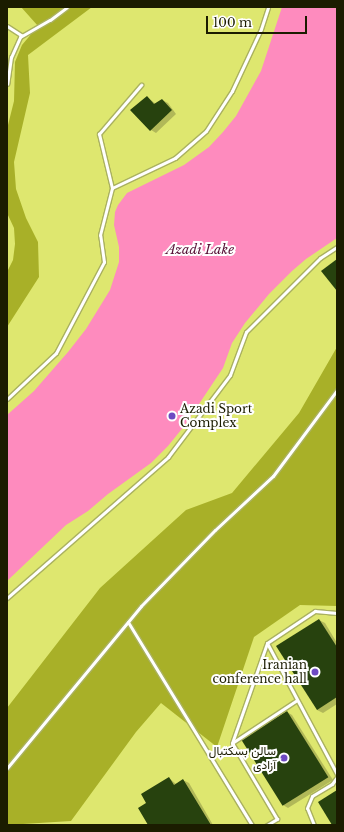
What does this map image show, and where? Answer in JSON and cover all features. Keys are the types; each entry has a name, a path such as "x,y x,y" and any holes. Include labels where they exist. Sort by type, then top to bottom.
{"lane":[{"path":"7,84 11,57 20,37 50,20 66,7"},
{"path":"112,188 175,158 206,131 232,91 261,30 268,7"},
{"path":"7,26 21,35 20,37"},
{"path":"7,399 56,353 104,262 100,235 112,188 99,134 141,85"},
{"path":"7,598 168,457 230,375 246,332 320,258 337,247"},
{"path":"7,768 141,606 215,530 273,476 337,390"},
{"path":"267,825 277,819 232,743 267,643 315,611 337,613"},
{"path":"128,622 252,825"},
{"path":"267,643 337,775 332,784 312,796 307,808 314,825"},
{"path":"232,743 297,700"}],"green space":[{"name":"Azadi Sport Complex","path":"7,7 337,7 337,825 7,825"}],"shaded area":[{"path":"21,7 92,7 28,55 30,93 14,162 16,189 26,218 38,242 39,277 7,327 7,272 13,260 15,244 14,228 7,213 7,129 14,101 15,62 22,45 38,26"},
{"path":"337,347 337,606 300,605 254,637 217,747 161,703 136,732 71,821 7,825 7,708 100,588 186,510 232,493 299,413"}],"water":[{"name":"Azadi Lake","path":"282,7 337,7 337,238 306,259 292,271 269,294 245,323 232,343 223,368 185,425 168,446 151,463 108,494 88,511 66,525 7,581 7,415 34,391 68,352 86,329 110,290 119,262 119,247 114,225 115,212 118,205 127,193 184,165 209,147 223,132 236,116 261,71"}],"building":[{"path":"147,96 154,104 162,99 172,110 150,131 130,110"},
{"path":"337,259 337,291 321,271"},
{"name":"Iranian conference hall","path":"319,619 337,647 337,697 317,710 276,646"},
{"name":"سالن بسکتبال آزادی","path":"287,711 328,777 283,806 241,740"},
{"path":"169,777 174,785 183,779 211,825 148,825 138,808 146,803 141,794"},
{"path":"337,790 337,825 332,825 318,802"}],"place":[{"name":"Azadi Sport Complex","path":"172,416"},
{"name":"Iranian conference hall","path":"315,672"},
{"name":"سالن بسکتبال آزادی","path":"284,758"}]}
